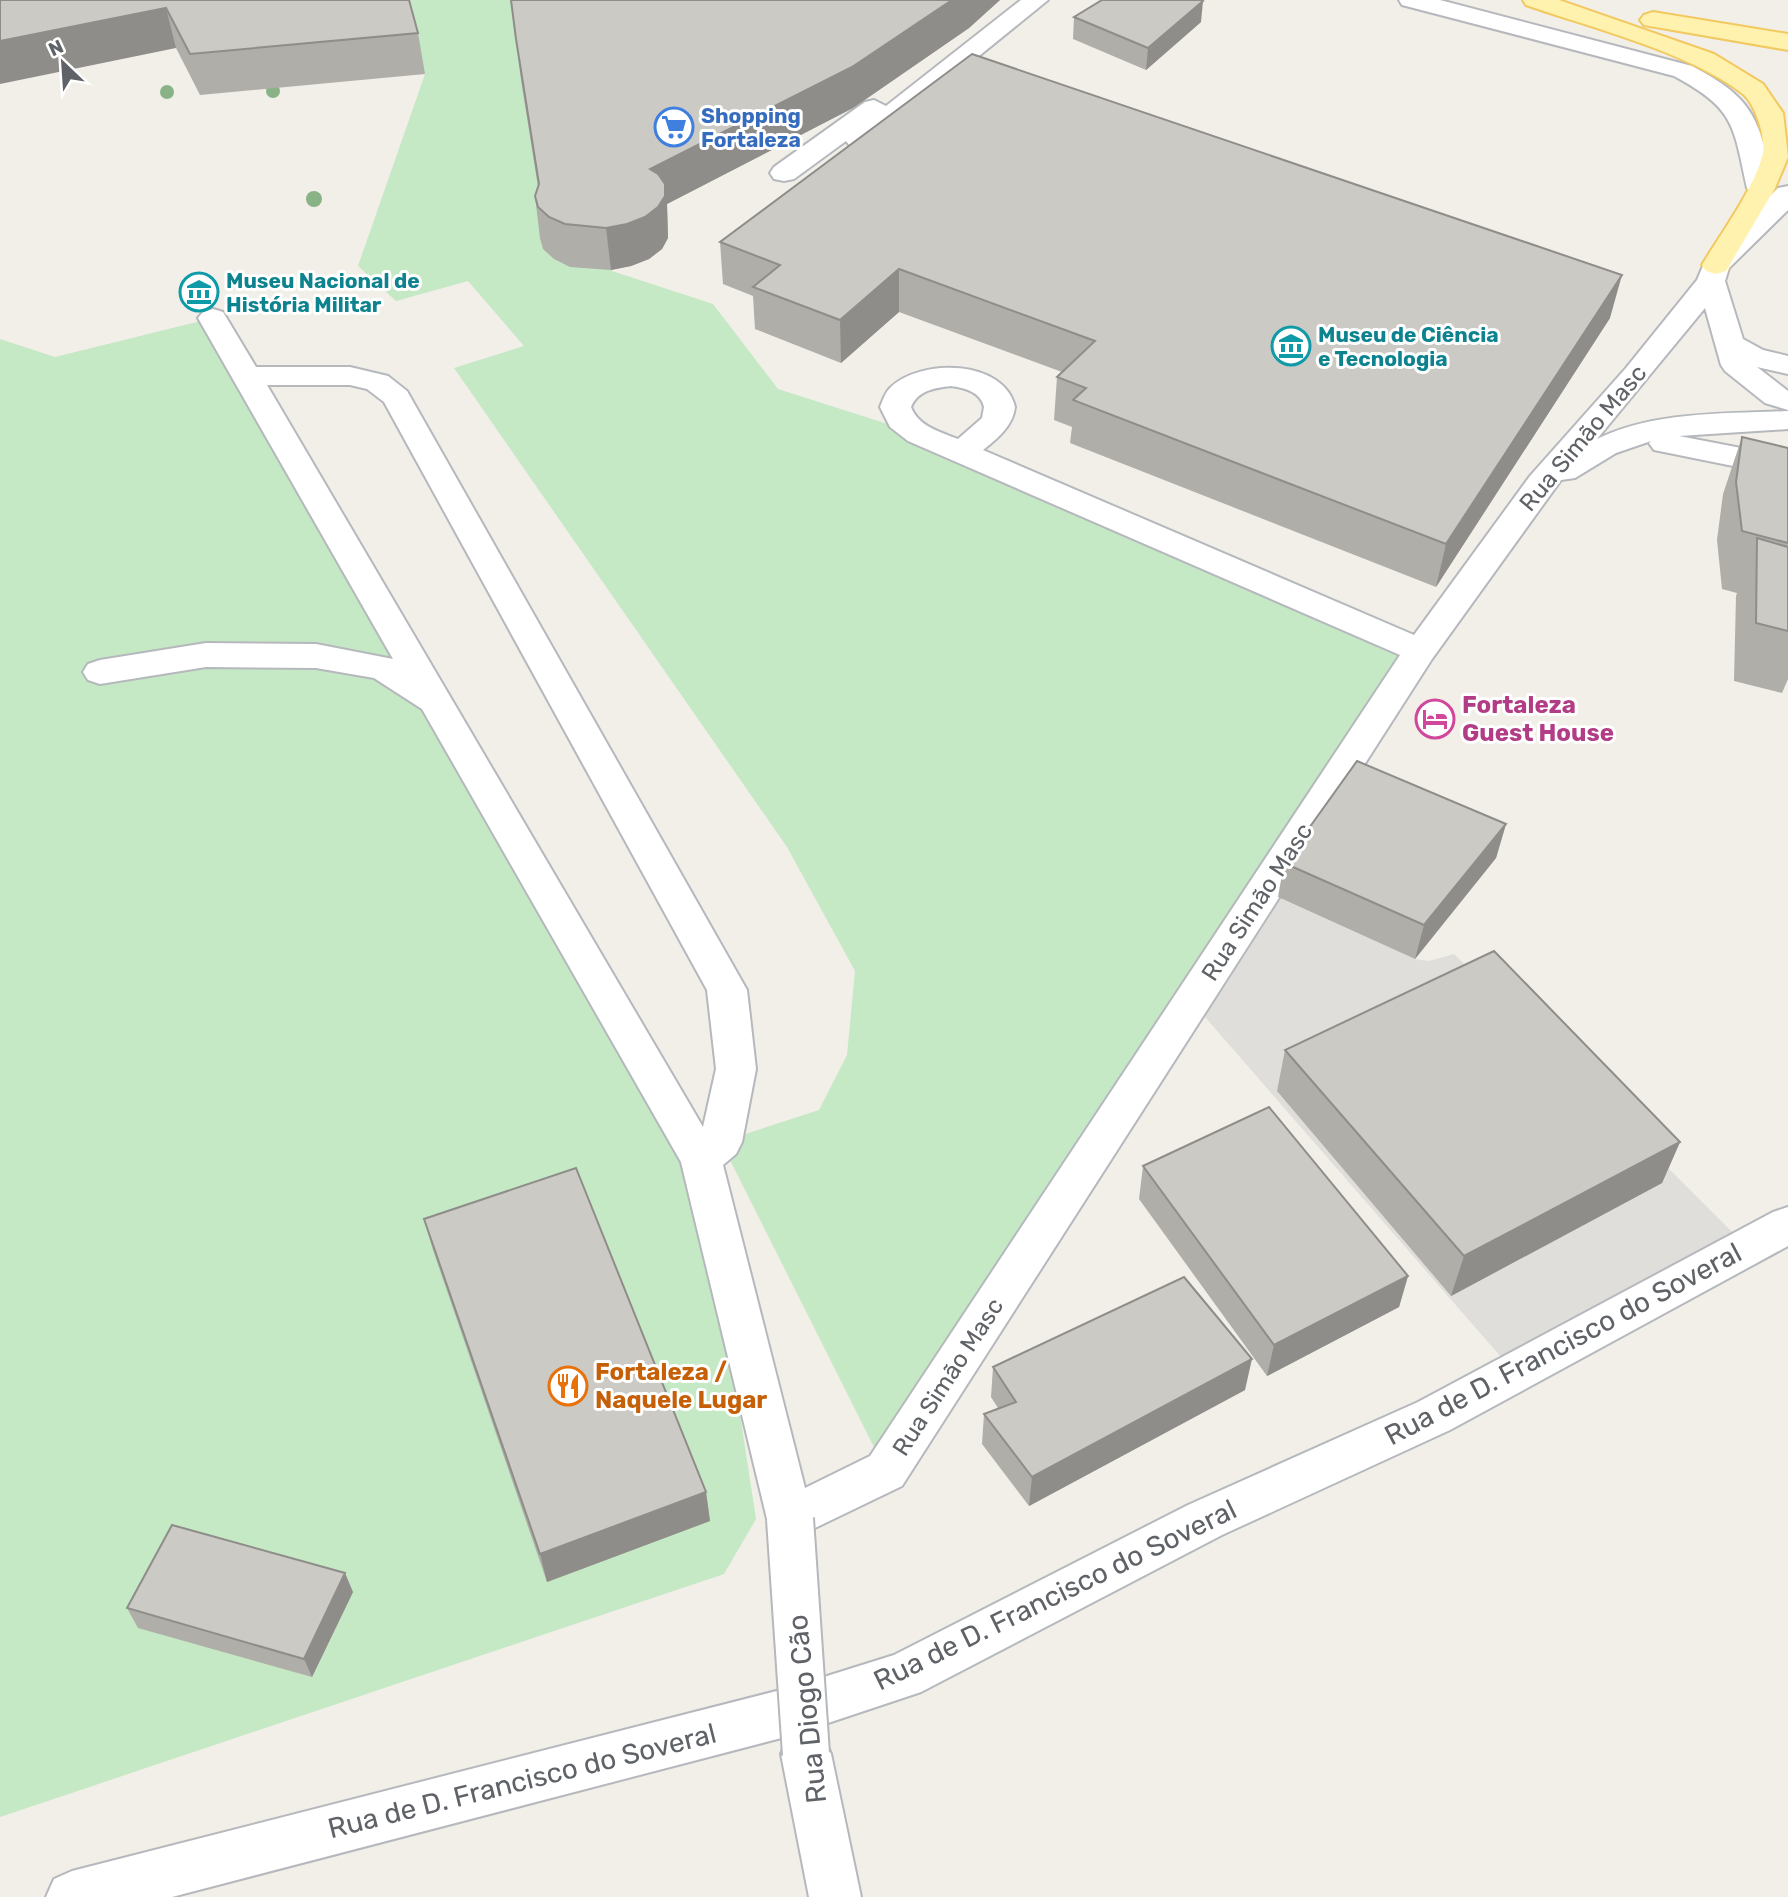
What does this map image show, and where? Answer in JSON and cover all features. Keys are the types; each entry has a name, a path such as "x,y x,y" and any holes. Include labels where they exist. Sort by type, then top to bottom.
{"main road":[{"path":"1535,0 1705,59 1755,90 1770,113 1777,151 1774,191"},
{"path":"1545,0 1788,42"}],"street":[{"path":"784,173 929,68 1006,0"},
{"path":"783,200 1036,0"},
{"path":"1411,0 1683,71 1713,88 1737,109 1774,191"},
{"name":"Rua Simão Masc","path":"790,1519 886,1472 1420,651 1541,483 1637,374 1774,191"},
{"path":"1714,273 1727,342 1736,365 1776,397 1788,401"},
{"name":"Rua Diogo Cão","path":"213,318 701,1160 790,1519 806,1754 835,1897"},
{"path":"1727,342 1753,358 1788,365"},
{"path":"246,376 350,376 377,383 396,397 727,990 736,1069 721,1142 701,1160"},
{"path":"1541,483 1598,450 1632,436 1677,429 1788,420"},
{"path":"1632,436 1788,467"},
{"path":"962,452 1420,651"},
{"path":"100,672 206,655 316,656 384,668 438,707"},
{"name":"Rua de D. Francisco do Soveral","path":"72,1897 792,1711 904,1675 1205,1520 1434,1416 1788,1225"}],"shaded area":[{"path":"1264,891 1415,959 1429,961 1454,954 1747,1247 1514,1372 1192,1002"}],"green space":[{"path":"403,0 580,0 612,271 713,304 778,389 919,434 1420,651 886,1471 721,1142 819,1110 847,1055 855,971 787,847 454,368 524,346 468,281 396,301 358,266 425,74"},
{"path":"213,318 701,1160 756,1519 724,1574 0,1817 0,339 55,357"}],"building":[{"path":"0,0 409,0 418,33 190,54 166,8 0,41"},
{"name":"Shopping Fortaleza","path":"511,0 952,0 852,67 650,169 658,174 665,184 665,196 658,207 645,217 606,228 565,224 549,217 538,207 535,196 539,184"},
{"path":"1102,0 1203,1 1148,48 1074,17"},
{"name":"Museu de Ciência e Tecnologia","path":"972,54 1622,275 1446,544 1073,400 1086,388 1057,377 1095,341 899,269 840,320 753,287 780,265 720,242"},
{"path":"1742,437 1788,448 1788,543 1742,531 1736,482"},
{"path":"1757,538 1788,547 1788,631 1756,623"},
{"path":"1357,761 1506,824 1424,925 1284,863"},
{"path":"1494,951 1680,1142 1464,1256 1285,1050"},
{"path":"1269,1107 1408,1276 1274,1345 1143,1166"},
{"name":"Fortaleza / Naquele Lugar","path":"576,1168 706,1492 540,1554 424,1219"},
{"path":"1184,1277 1252,1359 1032,1477 984,1414 1016,1402 993,1367"},
{"path":"172,1525 345,1573 304,1659 127,1608"}],"place":[{"name":"Shopping Fortaleza","path":"674,127"},
{"name":"Museu Nacional de História Militar","path":"199,292"},
{"name":"Museu de Ciência e Tecnologia","path":"1291,346"},
{"name":"Fortaleza Guest House","path":"1435,719"},
{"name":"Fortaleza / Naquele Lugar","path":"568,1386"}]}
